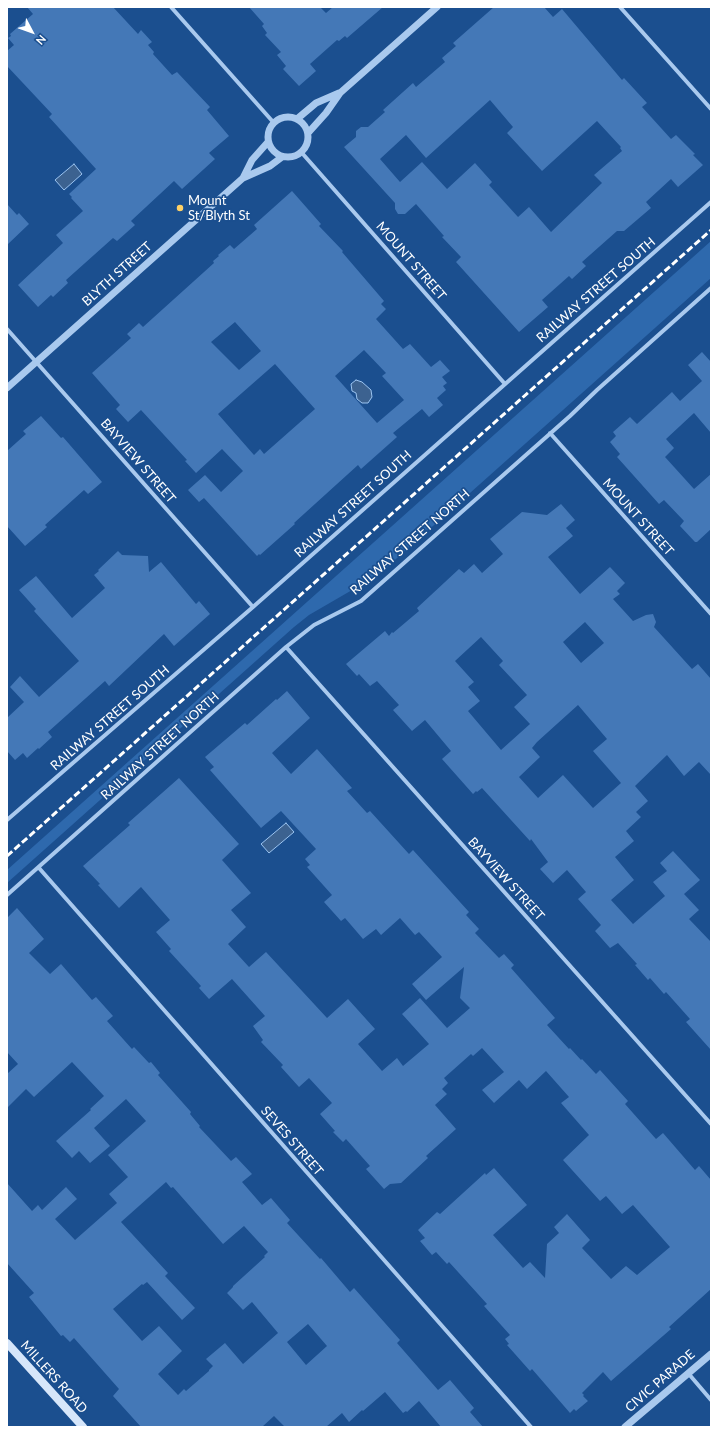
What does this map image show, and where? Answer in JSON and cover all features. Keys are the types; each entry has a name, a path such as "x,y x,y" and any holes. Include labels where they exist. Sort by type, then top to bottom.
{"main road":[{"name":"MILLERS ROAD","path":"7,1343 83,1427"}],"street":[{"path":"171,7 274,123"},
{"path":"308,133 326,113 340,93 437,7"},
{"path":"620,7 711,109"},
{"path":"297,119 316,103 340,93"},
{"path":"286,117 297,119 303,124 308,133 308,141 306,148 302,153 289,158 276,154 268,142 270,128 274,123 286,117"},
{"name":"BLYTH STREET","path":"243,178 252,160 268,142"},
{"name":"MOUNT STREET","path":"302,153 505,384"},
{"name":"BLYTH STREET","path":"7,388 243,178 270,166 282,157"},
{"name":"RAILWAY STREET SOUTH","path":"7,820 253,607 711,202"},
{"name":"RAILWAY STREET NORTH","path":"7,895 286,647 314,625 361,601 711,288"},
{"name":"BAYVIEW STREET","path":"7,329 253,607"},
{"name":"MOUNT STREET","path":"550,433 711,614"},
{"name":"BAYVIEW STREET","path":"286,647 711,1124"},
{"name":"SEVES STREET","path":"39,868 531,1427"},
{"name":"CIVIC PARADE","path":"626,1427 711,1354"},
{"path":"688,1373 711,1400"}],"shaded area":[{"path":"74,164 82,174 64,190 55,180"},
{"path":"711,241 711,278 378,575 309,615 294,627 7,883 7,870"},
{"path":"356,380 362,382 371,390 372,397 368,403 362,403 357,399 356,393 352,391 351,384"},
{"path":"286,823 294,832 269,853 261,844"}],"building":[{"path":"27,7 113,7 138,34 141,30 152,42 148,45 154,52 153,54 172,75 177,72 210,107 207,110 229,136 209,153 215,159 182,189 174,181 131,221 135,225 117,241 113,238 66,280 68,283 53,297 51,295 38,307 18,285 63,243 56,235 83,211 69,194 96,169 49,117 52,114 7,66 7,51 14,45 8,38 11,36 10,34 33,14"},
{"path":"249,7 320,7 326,13 333,7 383,7 347,38 345,36 339,41 337,40 310,64 316,71 299,86 283,69 286,66 277,55 281,52 265,35 267,33 262,26 264,24"},
{"path":"494,7 544,7 553,17 562,9 622,80 624,78 647,103 642,107 671,139 676,135 695,154 693,155 703,165 678,187 671,179 646,202 651,208 624,231 617,231 582,262 586,266 572,279 569,276 542,300 548,307 519,332 456,262 461,257 442,237 444,236 416,204 405,214 398,214 395,209 395,203 344,147 356,137 356,131 361,127 368,127 385,112 383,110 413,83 416,87 445,62 442,58 456,46 453,43","holes":["490,100 513,127 507,133 542,171 597,121 621,147 620,148 622,151 594,175 602,183 551,232 529,207 518,217 489,185 492,182 475,163 447,189 422,162 400,182 380,159 406,135 426,158"]},
{"path":"292,191 321,224 319,226 343,251 342,252 384,301 381,304 386,309 376,319 403,349 410,344 431,367 440,360 450,371 442,377 447,383 443,386 446,390 437,398 443,405 429,417 422,409 393,433 397,437 361,469 358,465 294,523 295,524 257,556 204,498 199,502 188,490 205,475 221,492 243,471 222,449 196,473 185,461 187,460 141,410 128,422 116,409 120,405 92,373 131,338 127,334 139,323 143,327 214,263 213,261 219,256 218,255 230,245 234,249 257,229 254,225","holes":["235,322 261,351 239,370 211,342","364,350 386,373 382,376 404,400 377,423 335,376","275,364 315,409 264,454 260,449 254,455 218,414"]},
{"path":"7,204 17,215 19,213 29,224 7,245"},
{"path":"702,352 711,362 711,433 694,413 666,439 674,448 665,457 694,489 711,474 711,529 697,542 695,542 680,526 684,521 664,500 659,504 617,457 620,454 610,442 616,436 613,432 630,417 637,424 672,392 680,401 702,381 688,365"},
{"path":"41,416 61,438 63,437 102,482 88,494 84,490 45,525 47,527 25,546 7,526 7,451 26,434 23,431"},
{"path":"561,504 575,520 566,528 573,536 548,557 580,594 610,567 625,583 617,591 620,594 613,599 633,621 646,615 653,614 656,622 654,627 692,669 698,664 711,679 711,775 699,762 684,776 667,755 635,786 648,801 636,812 641,817 626,831 634,841 615,857 634,880 611,900 633,924 665,896 653,882 667,871 660,863 673,851 700,880 684,894 699,910 689,919 711,942 711,1050 686,1022 690,1019 666,992 664,994 650,978 648,980 635,965 637,964 618,943 610,948 595,931 601,925 578,899 586,892 567,870 553,883 540,869 548,862 531,839 530,841 482,788 473,794 442,759 451,751 425,720 412,731 393,710 399,705 377,681 370,686 359,674 357,676 346,664 385,631 389,636 392,632 393,633 419,611 417,608 459,569 464,573 474,564 482,573 503,554 490,539 522,512 547,515","holes":["585,622 604,643 581,663 563,642","481,637 503,661 499,665 527,695 514,707 530,724 501,750 468,711 480,701 468,687 474,682 455,661","578,705 607,739 593,751 621,783 593,808 563,775 538,798 519,777 540,757 532,748"]},
{"path":"118,551 122,555 148,556 149,572 161,562 196,604 199,601 210,614 174,646 164,634 109,686 105,681 48,732 52,737 39,749 38,748 27,758 23,753 15,760 7,751 7,718 24,702 10,687 20,676 39,697 79,661 34,611 36,609 19,590 36,576 72,618 105,588 94,575"},
{"path":"287,691 310,718 272,753 291,774 317,749 352,788 347,791 367,813 370,811 409,854 413,850 469,912 466,915 479,929 475,933 499,958 504,954 514,965 511,968 555,1018 547,1025 569,1049 570,1048 581,1060 582,1059 596,1074 600,1070 628,1101 625,1104 656,1139 663,1133 695,1170 699,1166 711,1180 711,1289 669,1327 671,1329 611,1381 603,1372 582,1393 588,1401 576,1411 574,1409 570,1413 532,1369 530,1371 507,1345 509,1344 505,1339 510,1335 484,1306 487,1304 449,1262 447,1264 436,1252 432,1255 420,1241 425,1238 418,1230 437,1212 440,1214 485,1173 486,1175 494,1168 527,1205 493,1235 523,1268 530,1262 545,1278 547,1244 559,1233 554,1227 567,1214 590,1240 582,1248 611,1279 626,1266 637,1275 670,1247 633,1205 622,1214 606,1196 600,1201 563,1160 589,1135 561,1103 569,1097 546,1071 527,1089 519,1080 494,1103 482,1090 504,1072 482,1048 473,1056 471,1054 444,1078 448,1083 442,1089 447,1094 435,1105 456,1129 426,1156 428,1158 401,1183 390,1184 384,1189 366,1169 370,1166 346,1139 343,1142 333,1132 335,1131 320,1114 332,1103 309,1078 299,1087 281,1067 283,1065 261,1042 263,1040 253,1026 265,1016 232,979 209,999 199,988 201,986 169,951 171,949 156,932 170,920 141,887 119,908 83,866 130,825 128,823 179,778 239,844 222,860 251,893 231,910 246,927 228,944 249,967 266,952 327,1018 348,999 375,1029 358,1044 382,1071 397,1058 403,1066 429,1044 402,1014 420,998 447,1028 470,1008 460,998 464,967 426,1000 412,984 442,957 419,932 415,935 400,918 381,935 376,929 363,939 345,918 341,921 324,902 332,895 307,867 310,865 305,859 316,849 281,811 261,828 210,770 214,767 205,757 245,723 247,725"},
{"path":"17,908 44,939 29,953 50,974 61,964 92,1000 96,997 113,1016 107,1021 132,1049 134,1047 149,1063 151,1062 160,1073 158,1075 191,1112 190,1114 200,1126 199,1127 231,1161 236,1157 252,1174 242,1182 262,1205 271,1198 290,1220 287,1223 320,1259 321,1258 350,1292 354,1288 400,1340 397,1343 438,1390 450,1380 474,1408 470,1412 483,1427 441,1427 419,1401 407,1412 406,1411 403,1413 385,1392 349,1422 342,1413 326,1427 285,1427 274,1416 262,1427 141,1427 113,1396 119,1389 74,1338 70,1342 63,1335 61,1336 29,1297 34,1293 7,1263 7,1183 32,1211 38,1205 42,1210 66,1187 77,1199 55,1219 75,1240 117,1203 109,1194 128,1177 108,1155 146,1121 126,1099 94,1128 110,1146 90,1163 79,1151 72,1158 56,1141 91,1110 90,1109 104,1096 72,1062 34,1097 26,1089 7,1108 7,1074 18,1064 7,1052 7,918","holes":["166,1182 171,1188 173,1187 223,1244 244,1226 268,1252 264,1256 265,1257 227,1293 243,1310 252,1302 278,1333 243,1364 225,1343 206,1359 213,1366 209,1371 186,1391 184,1389 178,1395 158,1374 182,1351 159,1326 142,1341 113,1309 142,1284 143,1285 147,1282 182,1320 195,1308 165,1276 168,1273 121,1222","308,1324 327,1346 306,1365 287,1342"]}],"railway":[{"path":"7,856 711,230"}],"place":[{"name":"Mount St/Blyth St","path":"180,208"}]}
